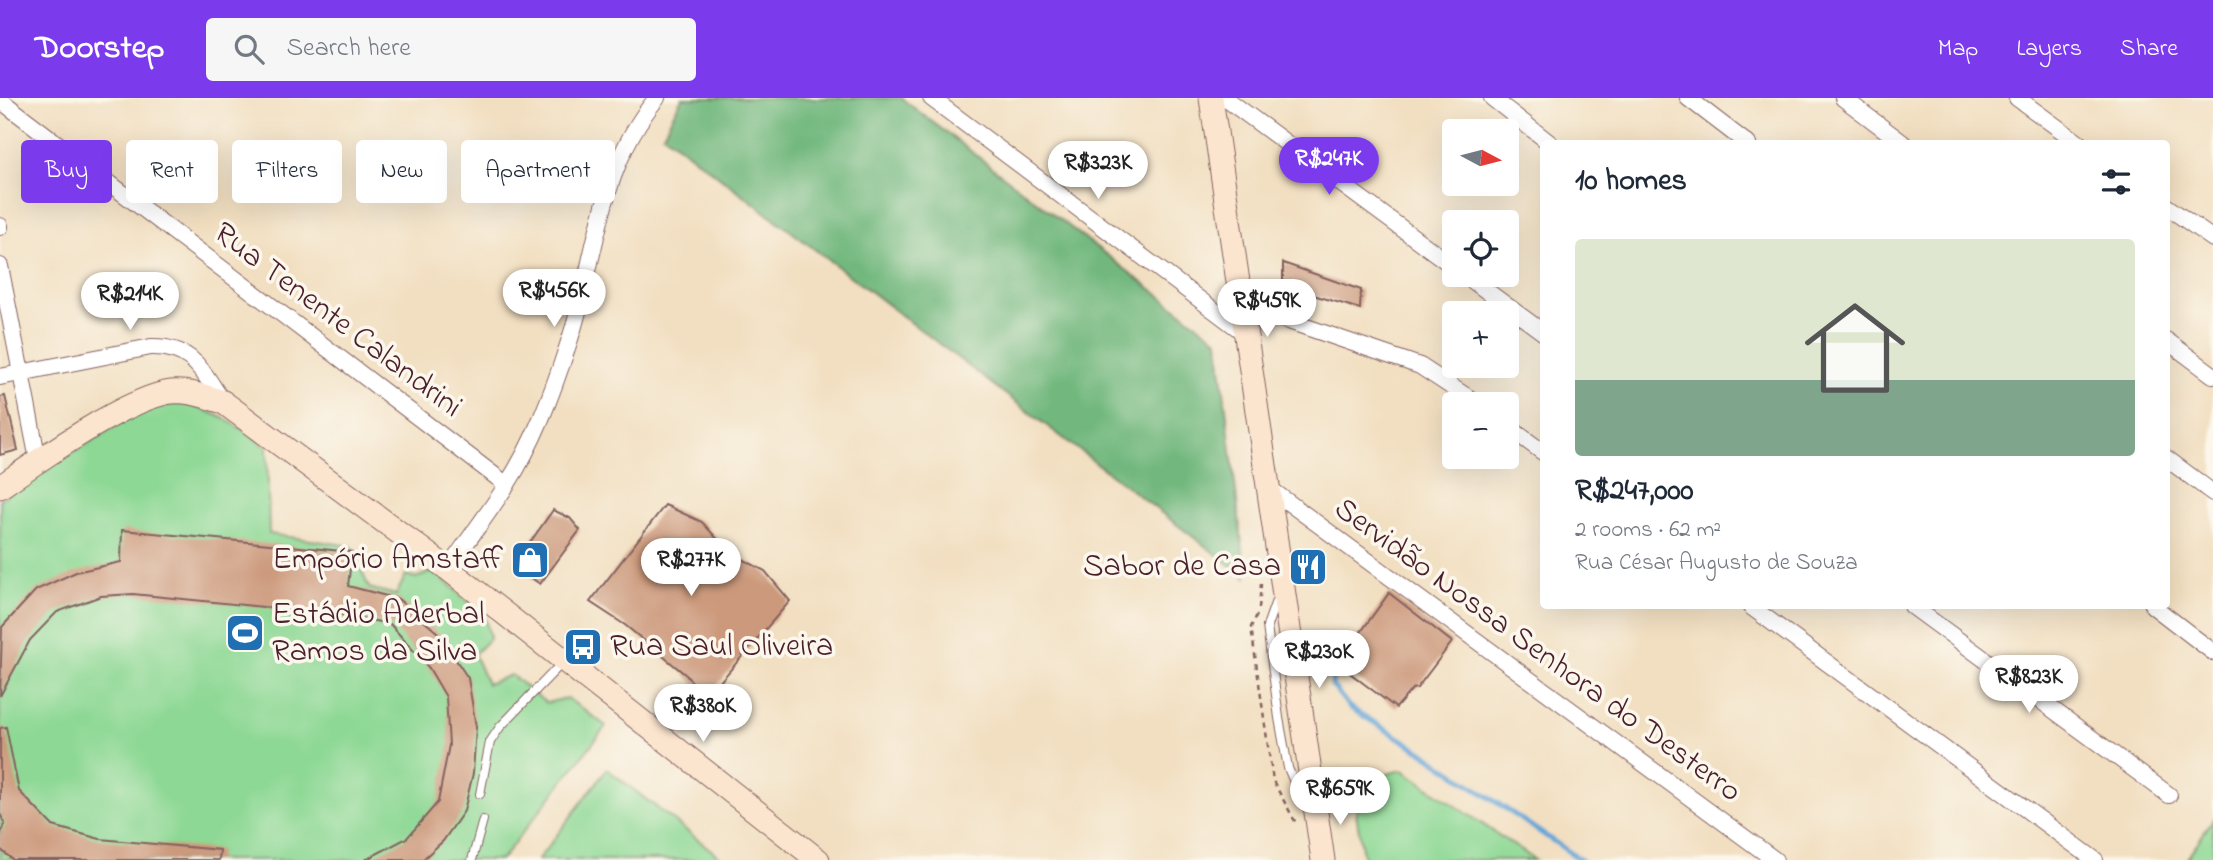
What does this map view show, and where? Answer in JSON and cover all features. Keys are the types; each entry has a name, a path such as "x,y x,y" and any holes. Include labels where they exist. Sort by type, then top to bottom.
{"street":[{"path":"448,569 507,485 530,443 569,344 601,209 616,164 639,121 657,98"},
{"path":"931,98 1244,332"},
{"path":"1212,98 1266,486 1323,860"},
{"path":"1225,98 1442,258"},
{"path":"1492,98 1546,140"},
{"path":"1688,98 1743,140"},
{"path":"1843,98 1899,140"},
{"path":"2017,98 2075,140"},
{"name":"Rua Tenente Calandrini","path":"0,100 507,485"},
{"path":"2170,209 2213,239"},
{"path":"0,266 38,460"},
{"path":"1481,287 1540,330"},
{"path":"1240,304 1420,366 1460,392"},
{"path":"2170,343 2213,375"},
{"path":"0,377 151,346 168,346 184,352 194,361 223,402 448,569 818,860"},
{"path":"0,487 38,460 116,415 166,393 192,393 223,402"},
{"path":"1519,435 1540,450"},
{"path":"2170,461 2213,493"},
{"name":"Servidão Nossa Senhora do Desterro","path":"1266,486 1775,860"},
{"path":"1754,609 2095,860"},
{"path":"1916,609 2168,795"},
{"path":"2157,609 2213,652"}],"lane":[{"path":"480,794 490,741 563,662"},
{"path":"472,860 483,820"}],"green space":[{"path":"682,98 901,98 1218,340 1246,577 663,134"},
{"name":"Estádio Aderbal Ramos da Silva","path":"184,404 228,421 267,447 269,534 351,546 369,588 396,595 406,575 416,578 434,571 485,617 490,638 474,654 487,684 511,675 546,703 567,698 606,726 501,860 0,860 0,499 136,413 156,405"},
{"path":"607,769 724,860 538,860"},
{"path":"1403,770 1535,860 1364,860 1356,813 1362,780"},
{"path":"2213,819 2213,860 2186,860"}],"building":[{"path":"1283,263 1361,290 1360,309 1283,286"},
{"path":"5,396 18,450 0,455 0,397"},
{"path":"665,505 702,522 729,552 765,571 790,601 706,698 686,675 625,625 590,602"},
{"path":"553,510 570,518 580,530 540,584 514,565"},
{"path":"122,530 352,552 348,586 398,599 438,633 468,678 476,727 473,773 464,811 443,841 422,860 365,860 407,838 438,802 449,745 446,697 429,668 390,624 344,615 133,594 101,596 57,612 30,640 0,696 2,627 36,590 76,572 121,562"},
{"path":"1389,593 1452,642 1417,688 1412,689 1396,708 1338,664"},
{"path":"6,727 19,791 53,826 100,839 220,850 219,860 13,860 0,849 0,835 5,824 0,814 0,728"}],"waterway":[{"path":"1333,674 1332,685 1349,707 1424,753 1581,860"}],"place":[{"name":"Empório Amstaff","path":"530,560"},
{"name":"Sabor de Casa","path":"1308,567"},
{"name":"Estádio Aderbal Ramos da Silva","path":"245,633"},
{"name":"Rua Saul Oliveira","path":"583,647"}]}
